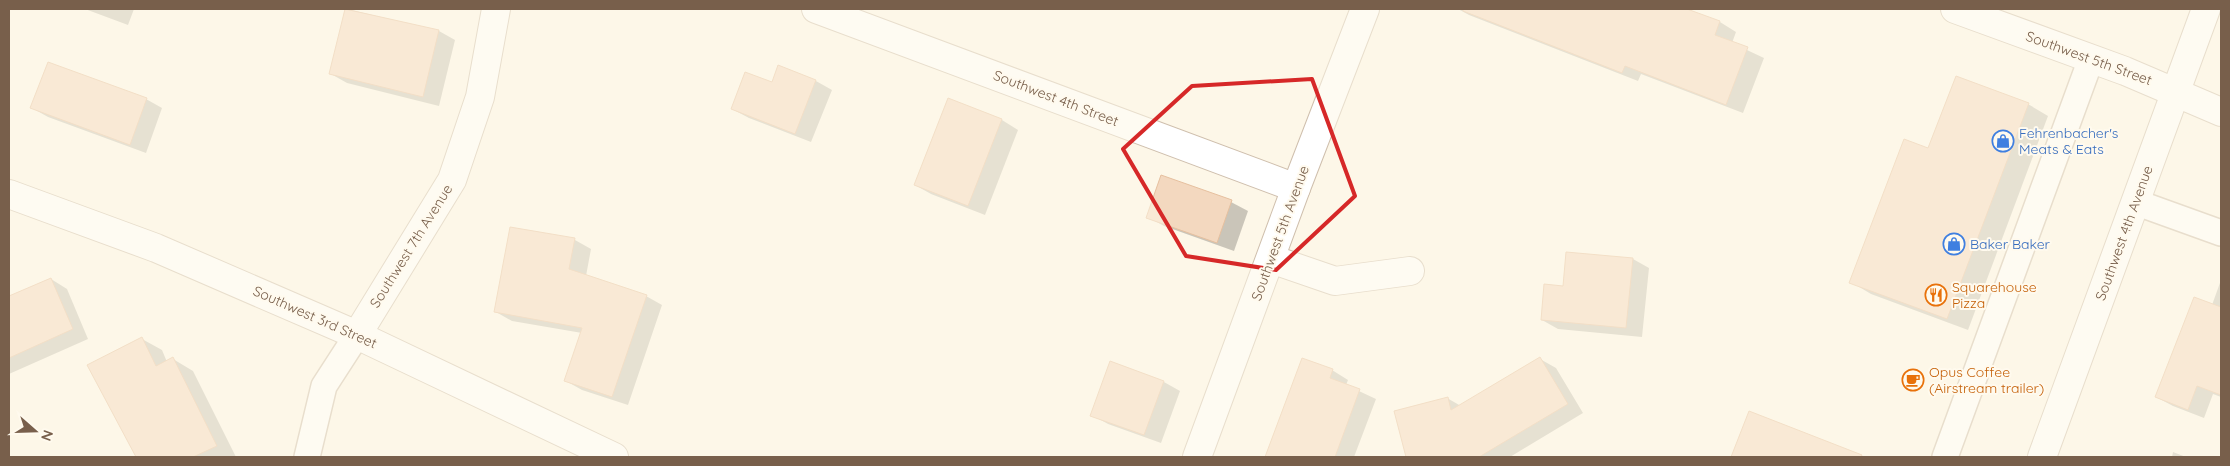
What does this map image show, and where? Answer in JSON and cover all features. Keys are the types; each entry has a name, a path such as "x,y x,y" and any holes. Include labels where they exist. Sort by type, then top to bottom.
{"street":[{"name":"Southwest 7th Avenue","path":"356,335 452,180 480,97 496,9"},
{"name":"Southwest 4th Street","path":"816,9 1296,188"},
{"name":"Southwest 5th Avenue","path":"1197,457 1296,188 1365,9"},
{"name":"Southwest 5th Street","path":"1955,9 2176,91 2221,112"},
{"name":"Southwest 4th Avenue","path":"2042,457 2206,9"},
{"name":"Southwest 3rd Street","path":"9,194 156,248 356,335 614,457"},
{"path":"1270,259 1336,282 1410,271"}],"lane":[{"path":"1945,457 2091,59"},
{"path":"2135,202 2221,232"},
{"path":"307,457 324,386 356,335"}],"highlighted area":[{"path":"1312,79 1355,196 1276,270 1186,256 1123,149 1192,86"}],"building":[{"path":"345,9 439,30 423,97 329,74"},
{"path":"1463,9 1687,9 1720,21 1715,35 1748,47 1726,105 1625,66 1622,73 1463,11"},
{"path":"48,62 147,98 130,145 30,108"},
{"path":"778,65 816,80 795,134 731,109 745,72 772,82"},
{"path":"1956,76 2029,103 1947,319 1849,283 1904,139 1928,148"},
{"path":"948,98 1002,119 968,206 914,185"},
{"path":"1161,175 1232,200 1217,243 1146,218"},
{"path":"510,227 575,238 569,269 647,295 612,397 564,381 582,328 494,312"},
{"path":"1566,252 1633,258 1626,328 1541,320 1544,284 1563,286"},
{"path":"51,278 73,329 9,358 9,296"},
{"path":"2194,297 2221,307 2221,395 2197,386 2188,410 2155,397"},
{"path":"142,337 156,366 173,357 217,446 193,457 136,457 87,365"},
{"path":"1540,357 1568,404 1479,457 1406,457 1394,411 1448,397 1451,410"},
{"path":"1302,358 1333,369 1330,378 1360,389 1335,457 1265,457"},
{"path":"1110,361 1164,381 1144,435 1090,416"},
{"path":"1749,411 1862,455 1861,457 1731,457"}],"place":[{"name":"Fehrenbacher's Meats & Eats","path":"2003,141"},
{"name":"Baker Baker","path":"1954,244"},
{"name":"Squarehouse Pizza","path":"1936,295"},
{"name":"Opus Coffee (Airstream trailer)","path":"1913,380"}]}
